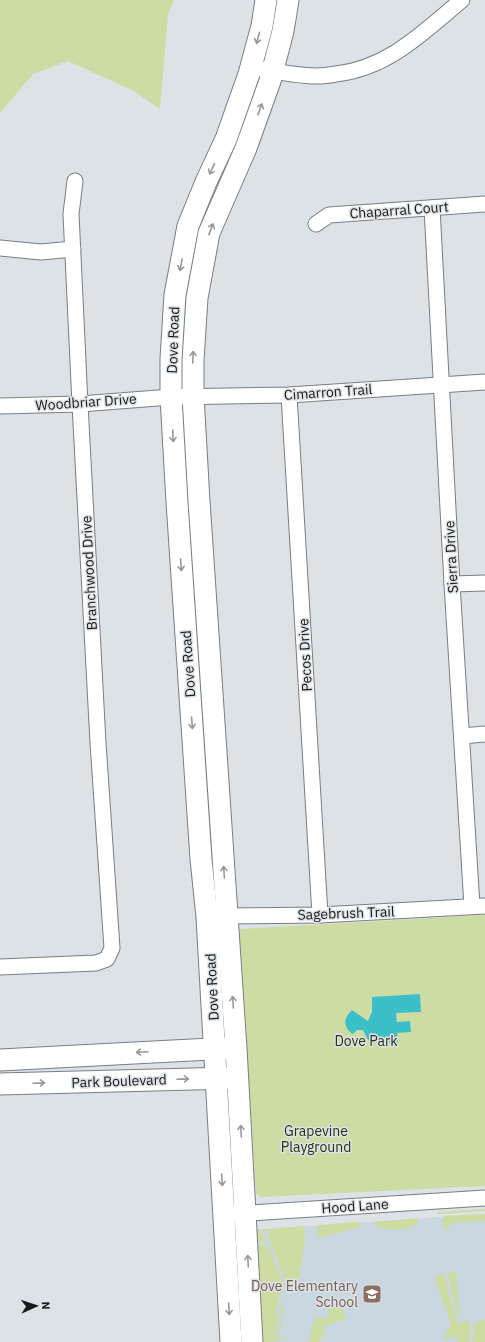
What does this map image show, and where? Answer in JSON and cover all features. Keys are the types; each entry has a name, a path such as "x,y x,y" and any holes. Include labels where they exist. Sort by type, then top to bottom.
{"main road":[{"name":"Dove Road","path":"252,1342 236,1048 217,916 201,859 178,518 171,360 175,295 188,226 226,139 251,67 262,26 266,0"},
{"name":"Dove Road","path":"231,1342 215,1049 217,916 193,396 193,360 197,298 209,232 246,148 273,71 283,30 288,0"},
{"path":"226,139 246,148"},
{"name":"Park Boulevard","path":"0,1060 236,1048"},
{"name":"Park Boulevard","path":"0,1084 238,1077"}],"street":[{"path":"251,67 318,76 344,73 365,68 402,49 462,0"},
{"name":"Branchwood Drive","path":"0,967 102,962 107,959 112,948 98,743 80,404 71,214 75,181"},
{"name":"Chaparral Court","path":"316,224 329,215 485,204"},
{"name":"Sierra Drive","path":"432,208 452,584 462,736 478,906"},
{"path":"0,248 41,252 73,249"},
{"name":"Cimarron Trail","path":"172,397 289,395 485,382"},
{"name":"Pecos Drive","path":"289,395 320,915"},
{"name":"Woodbriar Drive","path":"0,406 80,404 172,397"},
{"path":"452,584 485,583"},
{"path":"462,736 485,734"},
{"name":"Sagebrush Trail","path":"217,916 320,915 478,906"},
{"name":"Hood Lane","path":"224,1214 485,1198"}],"shaded area":[{"name":"Dove Elementary School","path":"485,1214 485,1342 262,1342 256,1230"}],"green space":[{"path":"0,0 174,0 168,14 160,109 134,91 68,61 33,74 0,113"},
{"name":"Dove Park","path":"485,915 485,1186 260,1197 256,1193 239,929"},
{"path":"485,1209 485,1211 438,1214 438,1212"},
{"path":"485,1214 485,1221 452,1223 449,1228 443,1230 443,1216"},
{"path":"418,1218 419,1221 415,1225 398,1230 385,1229 375,1225 373,1222"},
{"path":"359,1223 360,1227 318,1238 318,1225"},
{"path":"304,1226 305,1242 297,1291 284,1279 268,1236 269,1231 265,1230 262,1233 266,1237 267,1242 256,1242 256,1230"},
{"path":"256,1245 268,1245 284,1284 283,1291 280,1291 276,1316 278,1316 275,1342 262,1342"},
{"path":"441,1270 444,1273 457,1322 470,1321 471,1335 469,1342 458,1342 455,1336 443,1341 451,1323 434,1278 443,1274"},
{"path":"447,1272 456,1272 460,1319 459,1319"},
{"path":"281,1294 280,1309 284,1309 279,1337 290,1339 279,1340 279,1342 277,1342 281,1314 279,1314"},
{"path":"341,1304 346,1318 323,1327 326,1335 319,1337 321,1342 308,1342 315,1317 328,1318 328,1309"},
{"path":"485,1320 485,1342 472,1342 474,1335 473,1321 474,1323 477,1323 478,1321"}],"water":[{"path":"420,994 421,1012 396,1013 397,1022 410,1021 411,1032 397,1033 398,1042 372,1043 368,1040 363,1030 357,1030 353,1034 347,1029 345,1023 347,1016 352,1010 368,1021 372,1012 372,997"}],"place":[{"name":"Dove Elementary School","path":"372,1294"}],"park label":[{"name":"Grapevine Playground","path":"316,1140"}]}
